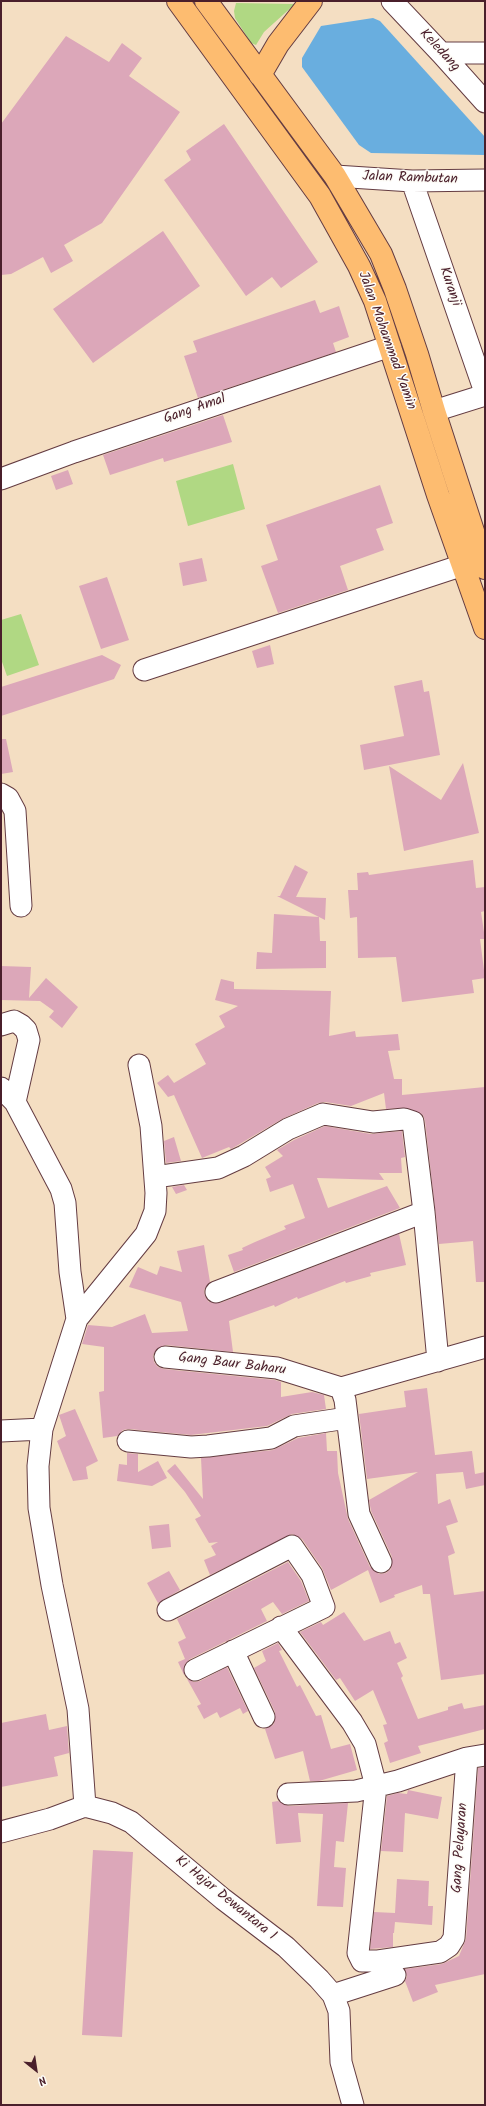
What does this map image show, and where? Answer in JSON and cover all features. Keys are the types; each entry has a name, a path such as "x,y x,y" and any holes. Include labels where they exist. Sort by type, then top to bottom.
{"main road":[{"name":"Jalan Mohammad Yamin","path":"178,1 320,196 359,266 375,301 485,628"},
{"name":"Jalan Mohammad Yamin","path":"206,1 335,176 381,254 393,282 418,354 434,411 485,568"},
{"path":"260,75 278,44 311,1"}],"street":[{"name":"Keledang","path":"392,1 485,102"},
{"path":"441,53 485,53"},
{"name":"Jalan Rambutan","path":"335,176 412,181 485,180"},
{"name":"Kuranji","path":"412,181 485,394"},
{"name":"Gang Amal","path":"1,479 88,447 390,346"},
{"path":"434,411 485,394"},
{"path":"144,670 463,565"},
{"path":"1,794 8,798 15,810 21,906"},
{"path":"1,1025 14,1022 21,1025 26,1030 29,1040 8,1095 61,1189 65,1203 70,1272 77,1319"},
{"path":"1,1832 50,1819 85,1806 78,1709 52,1585 39,1508 38,1466 42,1429 77,1319 146,1234 155,1211 155,1177 151,1126 138,1065"},
{"path":"155,1177 218,1168 244,1156 263,1142 288,1129 323,1114 373,1122 404,1119 413,1122 424,1212 438,1361"},
{"path":"216,1292 424,1212"},
{"path":"381,1562 359,1514 347,1418 341,1388 485,1347"},
{"name":"Gang Baur Baharu","path":"165,1357 277,1368 341,1388"},
{"path":"128,1441 190,1447 208,1446 271,1438 294,1426 347,1418"},
{"path":"1,1431 42,1429"},
{"path":"168,1610 292,1546 312,1575 324,1607 195,1670"},
{"path":"281,1628 352,1722 365,1744 376,1786"},
{"path":"233,1652 264,1717"},
{"path":"288,1794 356,1791 398,1781 476,1756"},
{"name":"Gang Pelayaran","path":"376,1786 358,1953 362,1961 367,1962 440,1952 449,1946 454,1938 476,1756"},
{"name":"Ki Hajar Dewantara 1","path":"85,1806 112,1813 131,1822 223,1899 286,1947 319,1979 333,1995 339,2011 341,2062 353,2105"},
{"path":"333,1995 395,1975"},
{"path":"338,2105 341,2062"}],"green space":[{"path":"236,3 295,4 264,32 256,45 251,43 235,18 234,11"},
{"path":"233,464 245,509 188,526 176,481"},
{"path":"21,614 39,665 7,676 1,659 1,620"}],"water":[{"path":"373,18 380,21 485,137 485,155 371,153 359,145 302,67 302,58 321,26"}],"building":[{"path":"66,36 109,62 122,43 142,58 129,76 180,112 102,223 64,245 73,261 51,273 43,257 11,274 1,275 1,124"},
{"path":"224,124 318,262 281,288 272,277 246,296 164,180 191,160 186,151"},
{"path":"163,231 200,286 93,363 53,309"},
{"path":"315,300 320,313 339,306 349,337 333,343 336,352 198,398 184,356 197,352 193,341"},
{"path":"223,415 232,442 164,462 163,458 110,475 103,455"},
{"path":"68,470 73,484 56,490 51,476"},
{"path":"380,485 393,523 376,529 384,550 340,566 348,590 278,613 261,566 278,560 266,525"},
{"path":"202,558 207,581 183,586 179,563"},
{"path":"107,577 129,640 101,649 79,586"},
{"path":"270,645 274,664 257,668 252,651"},
{"path":"102,655 121,665 114,679 1,716 1,687"},
{"path":"422,680 424,692 429,691 440,755 364,770 360,745 404,736 394,686"},
{"path":"1,739 6,739 13,772 1,774"},
{"path":"463,763 479,833 404,851 389,766 441,800"},
{"path":"473,860 476,888 485,887 485,911 481,912 485,939 480,939 485,978 472,980 474,993 402,1002 396,957 358,958 357,917 350,918 348,890 358,890 357,873 368,872 369,875"},
{"path":"295,865 308,872 296,897 326,898 325,920 277,896 280,896"},
{"path":"274,914 319,917 320,941 326,941 326,968 256,969 257,952 272,953"},
{"path":"1,966 31,967 29,998 46,978 78,1007 62,1028 49,1017 54,1011 40,1001 1,1000"},
{"path":"221,979 234,982 234,989 331,991 329,1036 355,1031 356,1037 398,1034 400,1050 388,1051 394,1079 402,1079 402,1095 485,1087 485,1282 476,1282 473,1241 439,1244 425,1121 423,1115 407,1108 386,1109 384,1093 351,1106 325,1102 318,1103 282,1119 231,1149 229,1147 202,1158 174,1095 168,1097 157,1083 168,1075 174,1083 206,1064 195,1044 225,1027 219,1016 238,1006 215,1000"},
{"path":"325,1126 371,1134 402,1131 405,1157 401,1158 402,1173 379,1173 384,1180 317,1178 328,1208 387,1186 400,1208 234,1272 228,1255 243,1250 242,1248 286,1229 284,1226 305,1218 293,1184 270,1192 266,1179 271,1177 265,1167 283,1156 277,1150 294,1140"},
{"path":"174,1137 181,1161 166,1163 164,1141"},
{"path":"184,1185 187,1190 176,1194 172,1187"},
{"path":"399,1234 406,1265 370,1273 371,1276 346,1283 345,1281 298,1299 297,1297 275,1307 274,1305 229,1321 233,1352 166,1345 156,1350 153,1355 154,1362 158,1367 164,1369 275,1380 281,1382 281,1397 312,1392 324,1395 326,1409 292,1414 267,1426 191,1435 129,1429 123,1430 117,1436 103,1438 99,1392 104,1391 104,1347 82,1344 88,1325 112,1327 145,1314 152,1333 188,1331 181,1302 129,1287 138,1267 157,1275 160,1266 182,1272 177,1251 204,1245 210,1282 204,1290 205,1296 209,1302 220,1303"},
{"path":"427,1388 435,1455 472,1451 475,1474 485,1472 485,1485 466,1489 463,1472 436,1474 438,1504 450,1499 458,1522 446,1526 455,1553 448,1556 454,1595 485,1591 485,1674 441,1680 430,1594 423,1594 422,1585 394,1595 395,1597 380,1603 368,1570 331,1590 322,1568 302,1539 292,1534 210,1575 204,1560 216,1555 211,1546 218,1542 209,1543 195,1519 201,1516 185,1492 167,1471 175,1464 203,1499 201,1458 273,1450 298,1438 326,1433 327,1451 337,1451 338,1473 348,1519 370,1567 379,1574 386,1573 391,1569 392,1557 371,1511 369,1500 418,1472 367,1479 359,1414 406,1407 404,1391"},
{"path":"75,1409 98,1461 86,1467 88,1479 73,1481 57,1441 66,1436 59,1415"},
{"path":"127,1453 138,1454 138,1472 158,1461 167,1478 152,1486 117,1481 119,1464 127,1465"},
{"path":"169,1524 171,1547 152,1549 149,1526"},
{"path":"288,1562 301,1581 309,1601 282,1614 273,1602 261,1609 267,1621 190,1659 185,1664 184,1675 178,1662 185,1659 178,1642 186,1638 177,1619"},
{"path":"169,1571 180,1590 158,1603 147,1583"},
{"path":"344,1612 364,1641 390,1631 395,1644 400,1642 407,1658 397,1663 403,1676 401,1678 418,1719 448,1710 448,1707 462,1703 464,1709 485,1705 485,1729 418,1746 421,1753 390,1763 384,1743 388,1741 383,1725 387,1724 373,1690 355,1701 340,1678 336,1680 300,1632 321,1622 323,1625"},
{"path":"278,1643 282,1650 279,1651 297,1687 300,1685 316,1716 321,1715 331,1749 350,1744 357,1770 319,1781 310,1781 303,1751 275,1759 265,1729 274,1724 275,1712 254,1668 266,1661 262,1651"},
{"path":"227,1667 248,1711 243,1714 240,1708 220,1718 217,1712 204,1719 197,1706 201,1704 187,1679 194,1682 200,1681"},
{"path":"46,1714 49,1730 67,1726 69,1753 54,1757 58,1776 1,1787 1,1723"},
{"path":"485,1767 485,1974 435,1985 438,1992 413,2002 405,1981 407,1977 405,1969 442,1964 459,1956 466,1939 478,1768"},
{"path":"408,1790 442,1797 438,1819 405,1813 403,1852 381,1851 387,1796 398,1793 407,1794"},
{"path":"278,1801 289,1806 348,1803 344,1842 336,1841 334,1867 346,1868 343,1907 317,1906 323,1814 298,1813 301,1842 276,1844 272,1802"},
{"path":"93,1850 133,1852 122,2037 82,2035"},
{"path":"397,1879 429,1881 428,1906 433,1906 432,1925 395,1922 393,1947 370,1949 374,1912 395,1913"}]}
